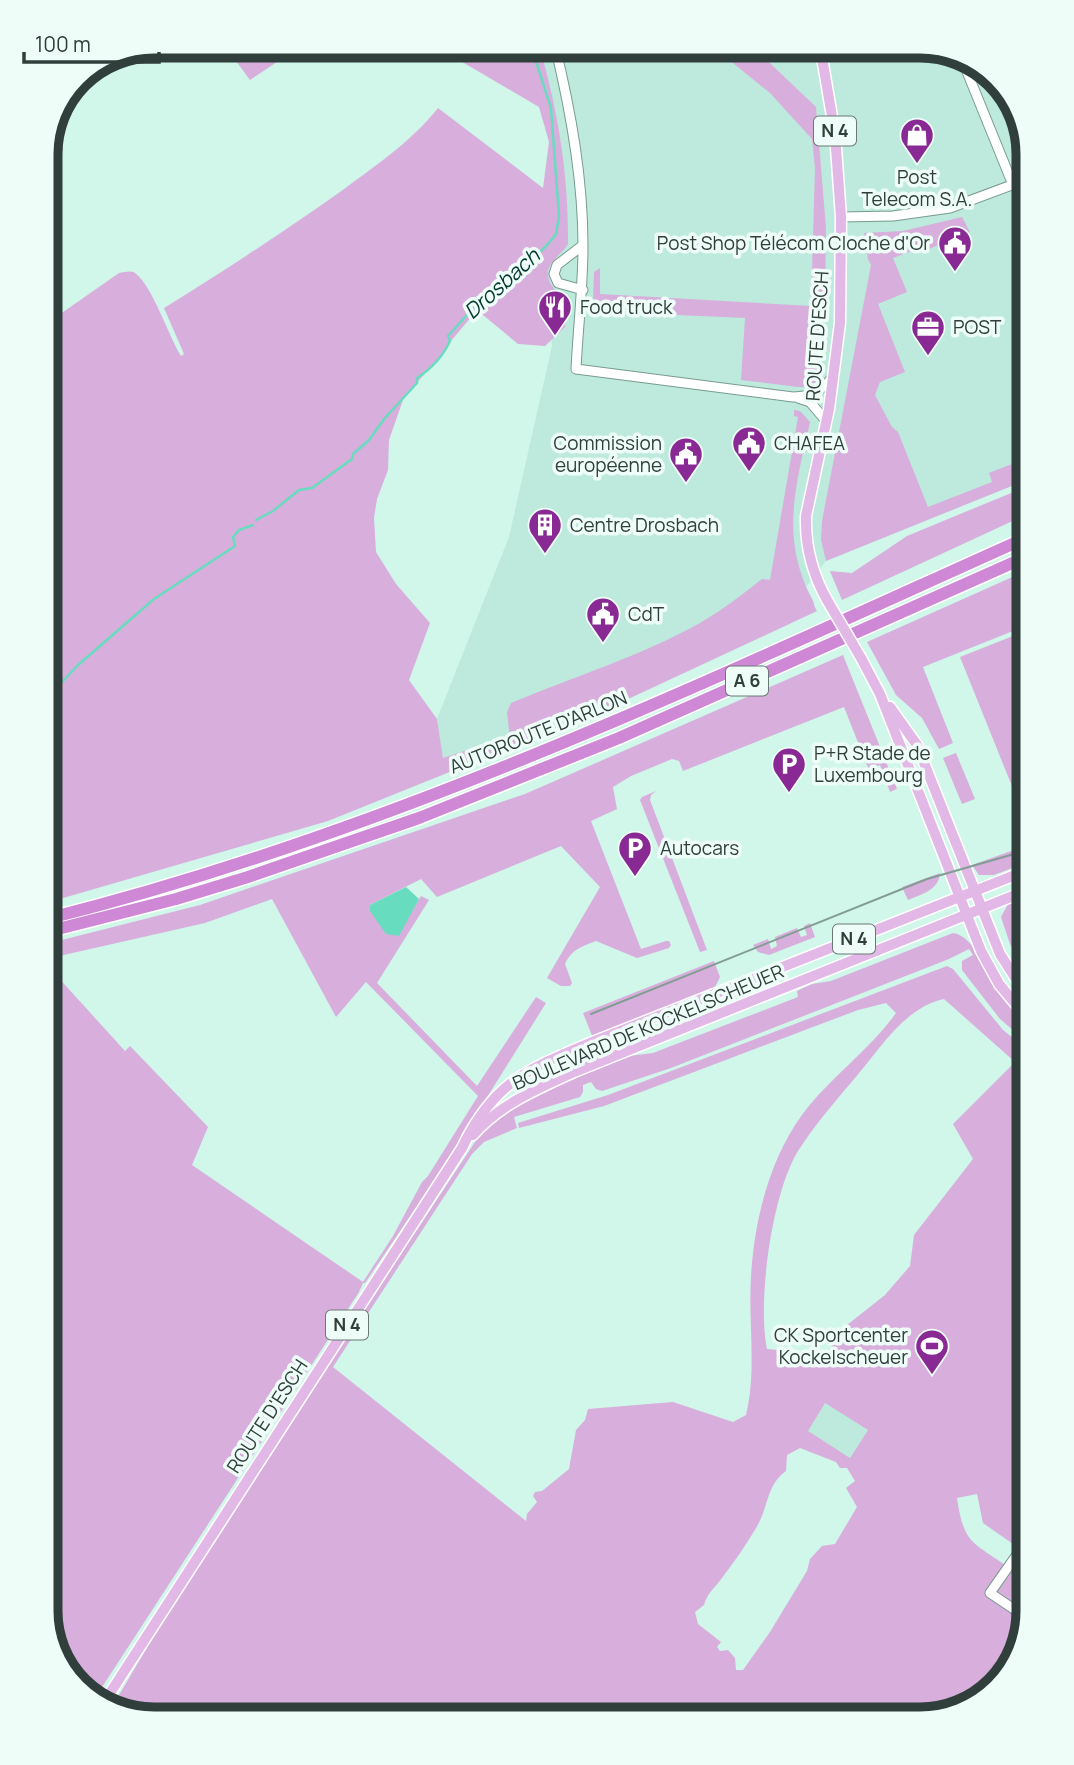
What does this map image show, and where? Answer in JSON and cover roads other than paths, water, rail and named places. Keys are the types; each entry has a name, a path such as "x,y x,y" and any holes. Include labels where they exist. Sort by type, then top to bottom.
{"highway":[{"name":"AUTOROUTE D'ARLON","path":"58,916 220,871 414,804 639,711 1016,542"},
{"name":"AUTOROUTE D'ARLON","path":"58,929 176,899 248,877 419,818 619,738 1016,561"}],"main road":[{"name":"ROUTE D'ESCH","path":"822,58 835,134 841,217 840,323 827,422 806,516 806,536 812,567 827,600 880,694 946,858 965,916 994,976 1016,1004"},
{"name":"ROUTE D'ESCH","path":"880,694 917,745 1000,954 1016,979"},
{"name":"BOULEVARD DE KOCKELSCHEUER","path":"462,1148 472,1126 494,1097 508,1084 541,1064 1016,875"},
{"name":"BOULEVARD DE KOCKELSCHEUER","path":"462,1148 495,1113 543,1086 1016,895"},
{"name":"ROUTE D'ESCH","path":"108,1696 462,1148"}],"street":[{"path":"558,58 575,131 582,197 583,290 576,369 793,397 810,402 827,422"},
{"path":"966,70 1013,185"},
{"path":"841,217 893,216 950,208 1016,184"},
{"path":"583,246 558,265 554,274 558,283 583,290"},
{"path":"793,397 811,396 834,376"},
{"path":"1016,1556 990,1593 1016,1611"}],"waterway":[{"name":"Drosbach","path":"256,520 273,511 299,490 312,488 352,459 353,454 369,440 417,383 417,378 440,357 450,341 448,336 483,297 519,273 556,234 559,216 551,108 535,58"},
{"name":"Drosbach","path":"58,686 78,665 154,599 235,546 233,537 239,530 253,525"}],"tram line":[{"path":"591,1014 927,879 1016,853"}],"place":[{"name":"Post Telecom S.A.","path":"917,165"},
{"name":"Post Shop Télécom Cloche d'Or","path":"955,273"},
{"name":"Food truck","path":"555,337"},
{"name":"POST","path":"928,357"},
{"name":"CHAFEA","path":"749,473"},
{"name":"Commission européenne","path":"686,484"},
{"name":"Centre Drosbach","path":"545,555"},
{"name":"CdT","path":"603,644"},
{"name":"P+R Stade de Luxembourg","path":"789,794"},
{"name":"Autocars","path":"635,878"},
{"name":"CK Sportcenter Kockelscheuer","path":"932,1376"}]}
